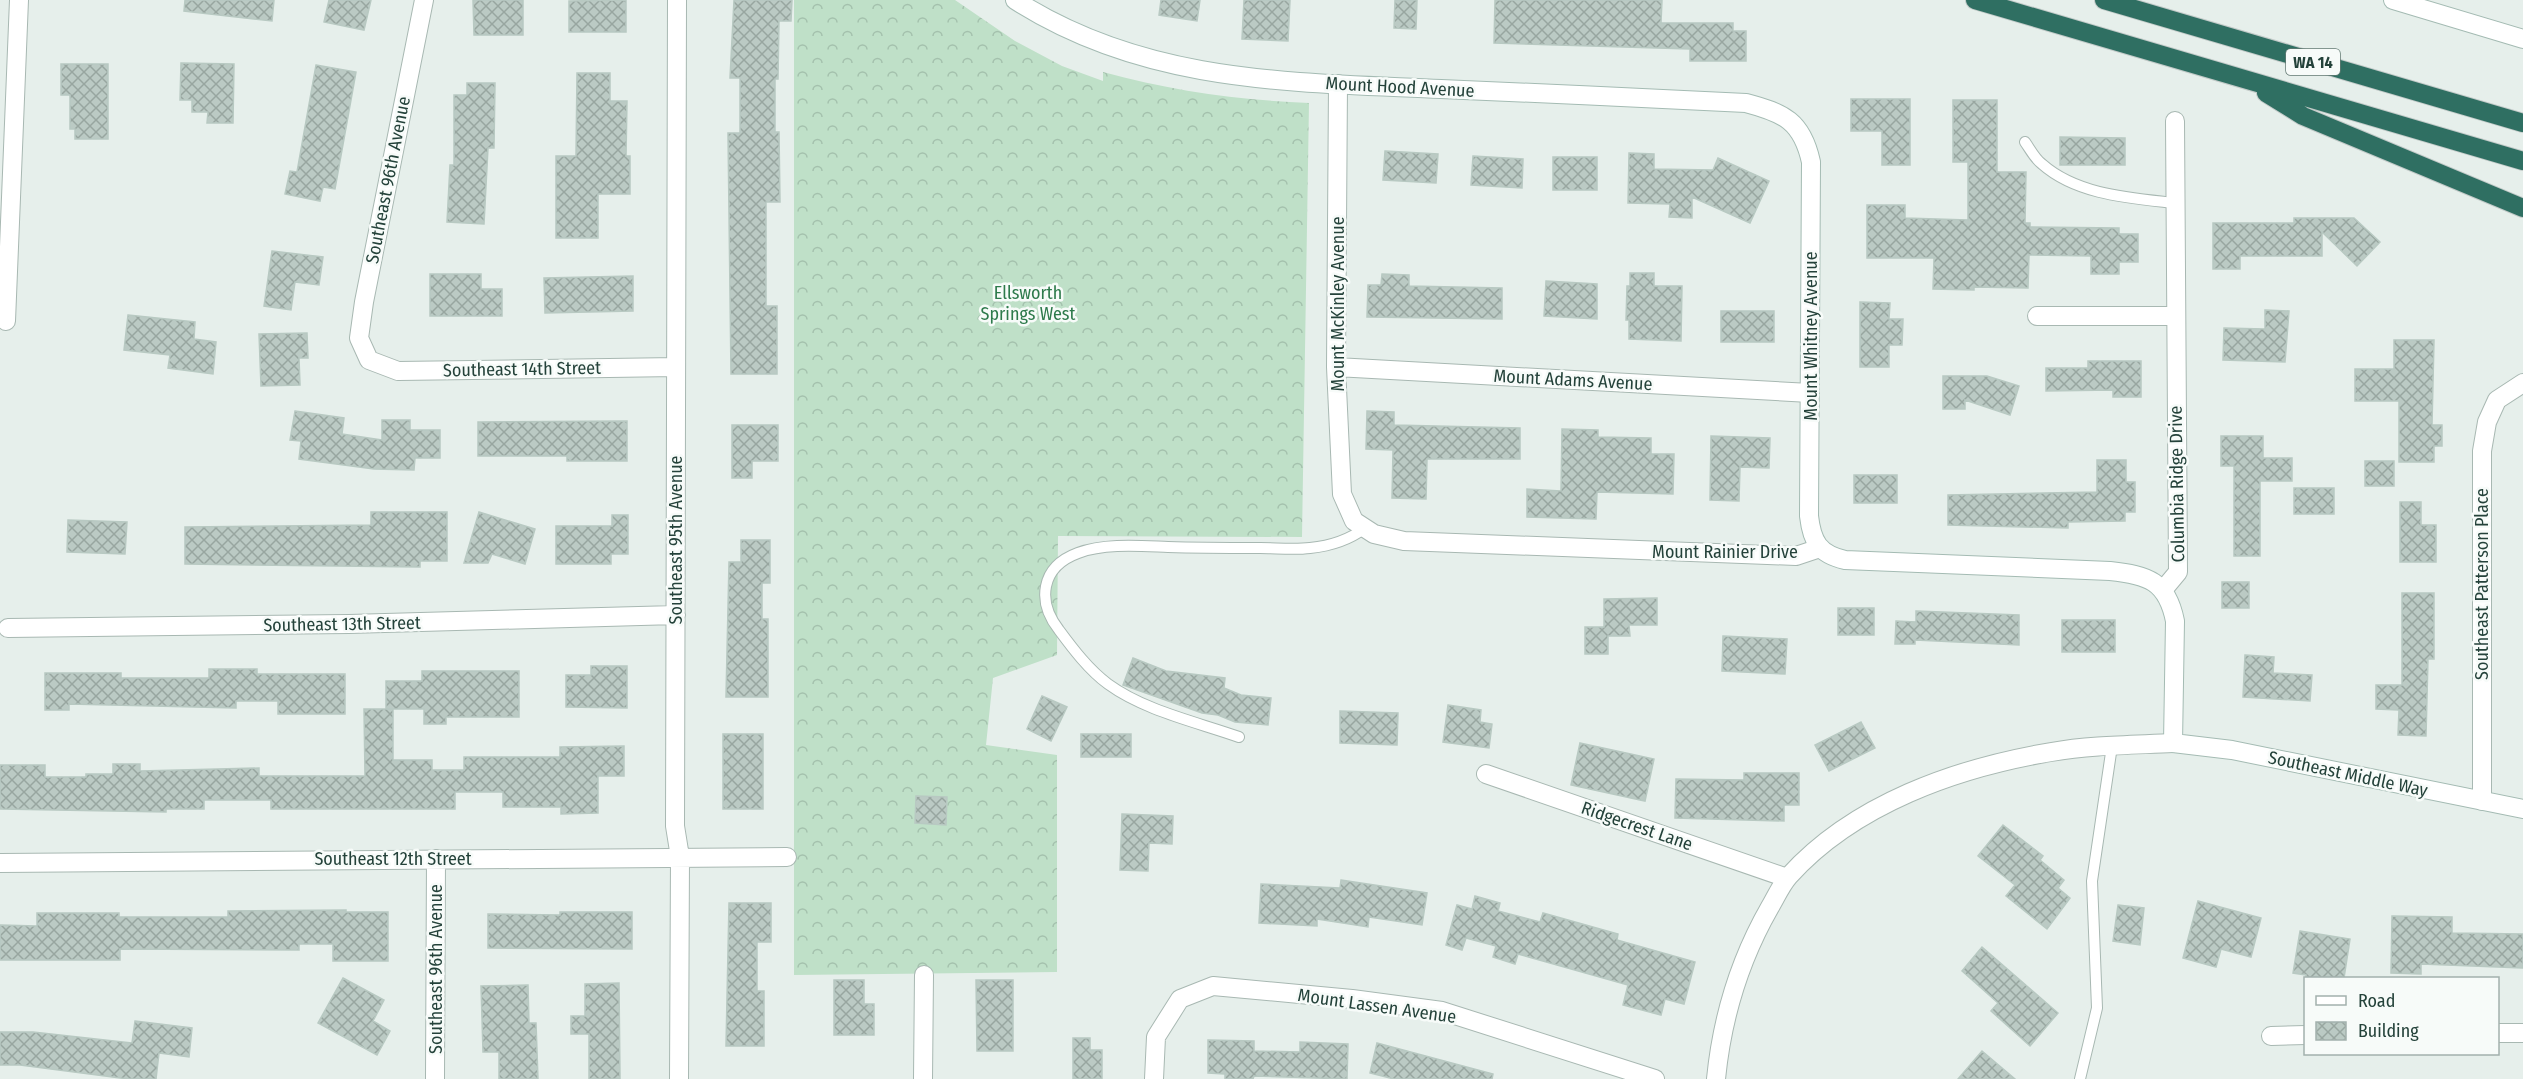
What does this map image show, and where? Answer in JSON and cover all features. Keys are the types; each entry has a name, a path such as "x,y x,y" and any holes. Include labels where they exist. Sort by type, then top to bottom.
{"highway":[{"name":"WA 14","path":"1975,0 2523,161"},
{"name":"WA 14","path":"2104,0 2523,123"},
{"path":"2244,79 2303,116 2523,208"}],"street":[{"path":"6,321 19,0"},
{"name":"Southeast 96th Avenue","path":"369,360 359,338 364,302 424,0"},
{"name":"Southeast 95th Avenue","path":"677,0 675,826 680,857 679,1079"},
{"name":"Mount Hood Avenue","path":"1015,0 1075,33 1148,59 1247,78 1746,103 1774,110 1795,124"},
{"path":"2392,0 2523,39"},
{"name":"Mount McKinley Avenue","path":"1338,84 1336,367 1342,494 1359,524"},
{"name":"Columbia Ridge Drive","path":"2163,590 2178,572 2175,121"},
{"name":"Mount Whitney Avenue","path":"1795,124 1806,142 1811,172 1809,516 1812,536 1820,548"},
{"path":"2037,315 2175,316"},
{"name":"Southeast 14th Street","path":"369,360 398,371 676,367"},
{"name":"Mount Adams Avenue","path":"1336,367 1810,393"},
{"name":"Southeast Patterson Place","path":"2482,801 2482,451 2487,422 2497,400 2523,383"},
{"name":"Mount Rainier Drive","path":"1359,524 1374,534 1404,541 1796,556 1820,548 1830,556 1845,560 2133,573 2152,580 2163,590"},
{"path":"1716,1079 1728,1006 1743,960 1787,878 1817,849 1854,821 1926,786 1982,768 2051,752 2173,742 2175,621 2171,602 2163,590"},
{"name":"Southeast 13th Street","path":"8,628 349,624 676,615"},
{"name":"Southeast Middle Way","path":"2173,742 2232,750 2523,809"},
{"name":"Ridgecrest Lane","path":"1486,774 1787,878"},
{"name":"Southeast 12th Street","path":"0,862 787,857"},
{"name":"Southeast 96th Avenue","path":"435,1079 436,859"},
{"path":"922,1079 924,975"},
{"name":"Mount Lassen Avenue","path":"1154,1079 1156,1037 1180,999 1213,986 1352,999 1442,1011 1655,1079"},
{"path":"2499,1033 2523,1033"},
{"path":"2271,1036 2304,1035"}],"lane":[{"path":"2025,142 2040,163 2067,182 2126,197 2175,203"},
{"path":"1239,737 1144,703 1108,684 1074,651 1048,616 1044,604 1046,586 1052,573 1064,560 1078,553 1098,549 1139,546 1308,549 1343,540 1359,524"},
{"path":"2080,1079 2097,1008 2092,881 2112,746"}],"green space":[{"name":"Ellsworth Springs West","path":"794,0 955,0 1015,41 1062,66 1103,81 1103,72 1205,94 1309,103 1302,537 1058,536 1057,655 993,678 986,745 1057,755 1057,972 794,975"}],"building":[{"path":"185,0 274,0 272,21 184,11"},
{"path":"329,0 371,0 364,30 324,22"},
{"path":"473,0 523,0 523,35 474,35"},
{"path":"626,0 626,32 569,32 569,1"},
{"path":"734,0 792,0 791,21 779,21 778,79 775,79 775,132 779,132 780,202 766,202 766,306 777,306 777,374 731,374 728,133 740,133 740,78 730,78"},
{"path":"1161,0 1200,0 1197,21 1159,15"},
{"path":"1244,0 1290,0 1288,41 1242,39"},
{"path":"1395,0 1417,0 1416,29 1394,28"},
{"path":"1495,0 1662,0 1661,23 1733,23 1733,31 1746,31 1746,61 1690,61 1690,49 1494,43"},
{"path":"181,63 234,64 233,123 207,123 208,112 192,112 192,100 180,100"},
{"path":"61,64 108,64 108,139 75,139 75,129 70,129 70,95 61,95"},
{"path":"316,65 356,72 335,189 323,187 320,201 285,194 290,171 297,172"},
{"path":"577,73 610,73 610,101 627,101 626,156 630,156 630,194 598,194 598,238 556,238 556,156 576,156"},
{"path":"467,83 495,83 494,148 488,148 484,224 447,222 450,165 454,165 454,95 467,95"},
{"path":"1851,99 1910,99 1910,165 1882,165 1882,131 1851,131"},
{"path":"1953,100 1997,100 1997,172 2026,172 2025,223 2030,223 2030,227 2119,228 2119,234 2138,234 2138,262 2119,262 2119,274 2091,274 2091,256 2029,255 2028,288 1974,287 1974,290 1933,289 1934,258 1867,258 1867,205 1905,205 1905,218 1968,220 1968,162 1953,162"},
{"path":"2060,137 2125,138 2125,165 2060,165"},
{"path":"1385,151 1438,154 1436,183 1383,180"},
{"path":"1629,153 1654,154 1654,169 1713,170 1718,158 1769,181 1750,223 1692,197 1692,218 1669,217 1670,204 1628,203"},
{"path":"1473,156 1523,159 1522,188 1471,185"},
{"path":"1553,157 1597,157 1597,190 1553,190"},
{"path":"2294,218 2354,218 2380,242 2357,266 2322,232 2322,256 2240,256 2240,269 2213,269 2213,223 2294,223"},
{"path":"272,251 323,257 319,285 295,282 291,310 264,306"},
{"path":"1630,273 1654,273 1654,286 1682,286 1681,341 1629,339 1629,320 1626,320 1627,286 1630,286"},
{"path":"430,274 481,274 481,289 502,289 502,316 430,316"},
{"path":"1382,274 1409,275 1409,286 1502,288 1502,319 1367,317 1368,285 1381,285"},
{"path":"633,276 633,311 545,313 544,278"},
{"path":"1546,281 1597,284 1597,319 1544,316"},
{"path":"1860,302 1890,303 1889,319 1903,319 1902,345 1889,345 1889,367 1860,367"},
{"path":"2265,310 2289,311 2285,362 2223,360 2224,328 2265,329"},
{"path":"1721,311 1774,311 1774,342 1721,342"},
{"path":"128,315 195,322 194,339 216,342 213,374 168,368 170,355 124,350"},
{"path":"307,333 308,358 299,358 300,385 261,386 259,334"},
{"path":"2394,340 2434,340 2432,425 2442,425 2442,446 2434,446 2434,462 2399,462 2399,401 2355,401 2355,369 2394,369"},
{"path":"2088,361 2141,361 2141,397 2113,397 2113,390 2046,391 2046,368 2088,368"},
{"path":"1943,376 1987,376 2019,386 2010,415 1965,400 1965,409 1943,409"},
{"path":"295,411 344,418 342,434 382,440 382,420 410,420 410,430 440,430 440,458 415,458 414,470 374,469 299,459 301,441 290,440"},
{"path":"1367,411 1394,412 1394,425 1520,428 1520,459 1427,459 1426,499 1392,498 1393,450 1366,449"},
{"path":"627,421 627,461 567,461 567,456 478,456 478,422"},
{"path":"732,425 778,425 778,461 752,461 752,478 732,478"},
{"path":"1562,429 1598,430 1598,437 1651,438 1651,454 1674,454 1673,494 1597,492 1596,519 1527,517 1527,489 1561,491"},
{"path":"1711,436 1770,438 1769,468 1740,467 1739,501 1710,500"},
{"path":"2221,436 2263,436 2263,458 2292,458 2292,481 2260,481 2260,556 2234,556 2234,466 2221,466"},
{"path":"2097,460 2126,460 2126,482 2135,482 2135,512 2125,512 2125,521 2068,522 2068,528 1948,525 1948,495 2097,492"},
{"path":"2365,461 2394,461 2394,486 2365,486"},
{"path":"1854,475 1897,475 1897,503 1854,503"},
{"path":"2294,488 2334,488 2334,514 2294,514"},
{"path":"2400,502 2421,502 2421,525 2436,525 2436,562 2400,562"},
{"path":"371,512 447,512 447,561 420,561 420,567 185,564 185,527 371,525"},
{"path":"479,512 535,529 525,564 492,554 488,563 464,563"},
{"path":"612,515 628,515 628,554 611,554 611,564 556,564 556,526 612,526"},
{"path":"68,520 127,522 125,554 67,552"},
{"path":"741,540 770,540 770,583 762,583 762,619 768,619 768,697 726,697 729,562 741,562"},
{"path":"2222,582 2249,582 2249,608 2222,608"},
{"path":"2402,593 2434,593 2434,659 2428,659 2426,736 2398,735 2399,710 2376,709 2376,685 2402,685"},
{"path":"1657,598 1657,625 1629,625 1630,636 1608,636 1608,654 1585,654 1585,627 1604,627 1604,599"},
{"path":"1838,608 1874,608 1874,635 1838,635"},
{"path":"1916,611 2019,615 2019,645 1915,640 1915,644 1895,644 1896,621 1916,622"},
{"path":"2062,620 2115,620 2115,652 2062,652"},
{"path":"1723,636 1787,639 1785,674 1722,671"},
{"path":"2245,655 2274,657 2273,673 2312,675 2310,701 2243,697"},
{"path":"1133,658 1166,671 1225,678 1224,688 1241,695 1271,698 1268,725 1235,722 1218,715 1202,713 1123,685"},
{"path":"591,666 627,666 627,708 566,707 566,675 591,675"},
{"path":"209,669 257,669 257,674 345,674 345,714 278,714 278,701 236,701 236,708 69,704 69,710 45,710 45,673 121,673 121,678 209,678"},
{"path":"422,671 519,671 519,717 446,717 446,724 424,724 424,709 386,709 386,681 422,681"},
{"path":"1042,696 1067,707 1051,741 1027,729"},
{"path":"1448,705 1481,710 1480,722 1492,724 1489,748 1443,742"},
{"path":"364,709 393,709 393,760 432,760 432,770 464,770 464,757 560,757 560,747 624,746 624,776 598,776 598,813 561,814 561,807 503,807 503,792 455,792 455,809 271,809 271,800 204,800 204,809 166,809 166,812 0,809 0,765 45,765 45,777 86,777 86,774 113,774 113,764 140,764 140,771 259,768 259,776 365,776"},
{"path":"1340,711 1398,713 1397,745 1340,743"},
{"path":"1861,722 1875,748 1829,771 1815,745"},
{"path":"723,734 763,734 763,809 723,809"},
{"path":"1081,734 1131,734 1131,757 1081,757"},
{"path":"1580,743 1654,759 1645,801 1571,785"},
{"path":"1744,773 1799,773 1799,805 1784,805 1784,821 1675,818 1676,779 1744,780"},
{"path":"916,796 947,797 946,825 915,823"},
{"path":"1122,814 1173,816 1172,844 1149,843 1148,871 1120,870"},
{"path":"2003,825 2043,856 2040,860 2064,880 2058,888 2070,898 2047,929 2006,896 2015,885 1978,856"},
{"path":"1341,880 1427,893 1422,925 1369,917 1368,927 1317,919 1317,926 1259,923 1261,884 1340,888"},
{"path":"1475,896 1500,903 1498,911 1540,922 1543,913 1618,934 1617,940 1695,962 1684,1004 1665,999 1661,1015 1623,1005 1628,985 1518,954 1515,964 1493,957 1496,946 1466,938 1462,950 1446,945 1457,905 1472,909"},
{"path":"2198,901 2261,918 2251,957 2221,949 2216,967 2183,958"},
{"path":"729,903 771,903 771,942 757,942 757,991 764,991 764,1046 726,1046"},
{"path":"2118,905 2144,908 2140,945 2113,941"},
{"path":"346,910 346,912 388,912 388,961 333,961 333,944 299,944 299,950 120,949 120,960 0,960 0,925 37,926 37,913 119,913 119,917 228,917 228,911"},
{"path":"560,912 632,912 632,949 488,948 488,914 560,915"},
{"path":"2392,916 2452,917 2452,933 2523,934 2523,968 2421,964 2421,974 2391,973"},
{"path":"2300,931 2350,939 2344,977 2306,977 2306,975 2293,973"},
{"path":"1982,947 2058,1013 2030,1046 1991,1011 1998,1003 1962,971"},
{"path":"343,978 384,1000 373,1021 390,1031 377,1055 318,1023"},
{"path":"834,980 864,980 864,1004 874,1004 874,1035 834,1035"},
{"path":"976,980 1013,980 1013,1051 977,1051"},
{"path":"619,983 620,1079 589,1079 589,1034 571,1034 571,1016 585,1016 585,984"},
{"path":"528,985 529,1023 536,1023 538,1079 499,1079 499,1052 483,1052 481,986"},
{"path":"135,1021 192,1028 189,1057 159,1053 156,1079 128,1079 20,1065 0,1065 0,1032 33,1032 132,1043"},
{"path":"1073,1038 1090,1038 1090,1050 1102,1050 1102,1079 1073,1079"},
{"path":"1208,1040 1254,1041 1254,1051 1300,1052 1300,1042 1348,1044 1347,1079 1254,1076 1253,1079 1225,1079 1225,1074 1208,1073"},
{"path":"1377,1043 1493,1074 1492,1079 1394,1079 1370,1073"},
{"path":"1982,1051 2015,1079 1958,1079"}]}
